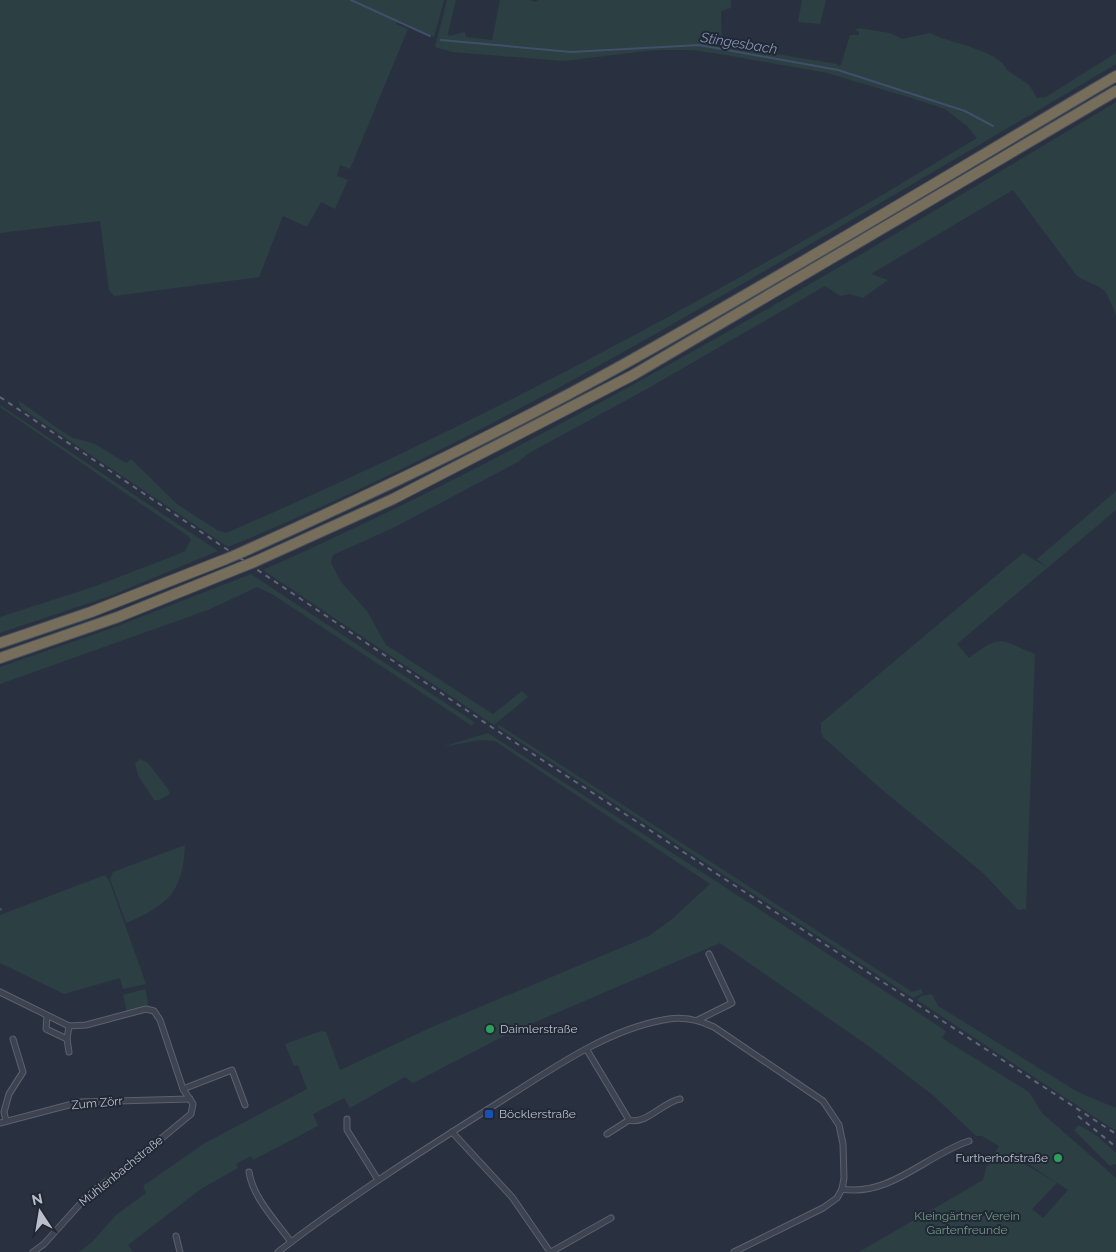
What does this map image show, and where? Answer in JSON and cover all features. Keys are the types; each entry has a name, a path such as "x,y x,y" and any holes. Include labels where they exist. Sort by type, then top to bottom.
{"highway":[{"path":"0,643 91,612 238,554 335,511 478,441 625,363 1116,76"},
{"path":"0,658 118,616 254,562 393,499 632,375 1116,91"}],"street":[{"path":"698,1020 732,1002 710,954"},
{"path":"0,992 70,1026 86,1025 146,1009 154,1011 160,1020 183,1089 190,1099"},
{"path":"47,1016 46,1028 67,1039"},
{"path":"278,1252 378,1180 452,1132 587,1050 621,1033 654,1022 680,1018 698,1020 721,1032 817,1097 828,1106 839,1125 843,1144 842,1189 837,1198 823,1208 734,1252"},
{"path":"69,1052 67,1039 70,1026"},
{"name":"Zum Zörr","path":"13,1039 23,1072 9,1094 3,1122 80,1102 190,1099"},
{"path":"587,1050 629,1120"},
{"path":"183,1089 232,1070 245,1105"},
{"name":"Mühlenbachstraße","path":"33,1252 89,1194 128,1166 191,1114 193,1109 190,1099"},
{"path":"607,1134 629,1120 641,1120 671,1101 680,1099"},
{"path":"347,1118 347,1130 378,1180"},
{"path":"452,1132 512,1197 550,1252 611,1218"},
{"path":"842,1189 862,1190 898,1179 957,1145 969,1141"},
{"path":"249,1172 250,1181 291,1242"},
{"path":"176,1236 180,1252"}],"green space":[{"path":"0,0 444,0 434,37 398,20 396,24 408,29 350,169 340,165 337,176 348,180 335,209 321,202 307,227 283,216 259,277 114,296 109,290 100,221 0,233"},
{"path":"447,0 456,0 448,33 449,36 465,32 466,37 492,40 500,0 530,0 536,2 538,0 731,0 731,8 721,11 722,45 837,64 837,66 841,65 850,35 859,35 859,32 855,30 859,28 890,33 902,39 930,33 995,57 1007,70 1029,85 1037,98 1046,97 1116,53 1116,64 730,291 546,395 421,460 228,547 21,408 18,400 73,438 95,444 126,463 131,459 177,504 217,530 226,533 420,445 609,349 795,246 977,138 968,127 945,109 827,73 726,55 692,50 655,50 564,61 452,52 435,47"},
{"path":"802,0 826,0 820,24 798,22"},
{"path":"1116,102 1116,315 1105,292 1098,286 1077,276 1013,190 871,274 888,280 863,298 850,294 840,296 825,286 645,390 529,453 518,462 393,528 333,555 331,563 341,582 367,611 386,645 493,714 522,691 528,697 494,725 263,570 374,519 590,408 802,289"},
{"path":"0,405 218,551 110,596 0,633 0,617 93,587 171,557 185,551 191,540 188,536 0,407"},
{"path":"1116,491 1116,510 957,644 969,658 988,645 1000,641 1035,654 1026,909 1018,910 983,873 880,788 823,737 821,723 1023,553 1046,567 1037,559"},
{"path":"251,574 474,722 472,726 272,594 257,587 208,610 0,684 0,667 115,627"},
{"path":"499,725 912,992 921,989 923,993 913,998 497,727"},
{"name":"Kleingärtner Verein Gartenfreunde","path":"488,733 946,1031 942,1038 1029,1092 1042,1113 1116,1178 1116,1252 859,1252 983,1180 986,1168 999,1146 982,1136 976,1136 934,1096 870,1047 720,943 512,1032 413,1083 405,1077 350,1108 344,1098 313,1114 318,1126 253,1160 251,1156 236,1164 238,1168 201,1189 128,1245 133,1252 79,1252 92,1242 116,1215 146,1193 143,1186 205,1143 307,1089 298,1065 294,1066 285,1044 321,1031 326,1032 340,1070 432,1027 649,936 672,919 710,884 495,741 480,740 442,747","holes":["1022,1160 1068,1190 1043,1218 1032,1209 1057,1183 1021,1162"]},
{"path":"140,759 148,763 170,794 159,800 154,800 138,775 135,763"},
{"path":"185,845 184,861 177,886 163,903 126,923 110,879 113,872"},
{"path":"105,875 109,880 146,984 123,989 120,978 64,994 0,963 0,915"},
{"path":"145,989 148,1001 147,1007 127,1012 123,995"},
{"path":"932,994 938,1006 1078,1092 1116,1108 1116,1131 917,1000 921,996"},
{"path":"1079,1125 1097,1136 1116,1153 1116,1164 1110,1166 1074,1130"}],"waterway":[{"name":"Stingesbach","path":"351,0 430,36"},
{"name":"Stingesbach","path":"441,40 571,52 699,45 838,70 965,111 993,126"}],"railway":[{"path":"0,397 493,728 1116,1134"},
{"path":"1078,1116 1116,1147"}],"place":[{"name":"Daimlerstraße","path":"490,1029"},
{"name":"Böcklerstraße","path":"489,1114"},
{"name":"Furtherhofstraße","path":"1058,1158"}]}
